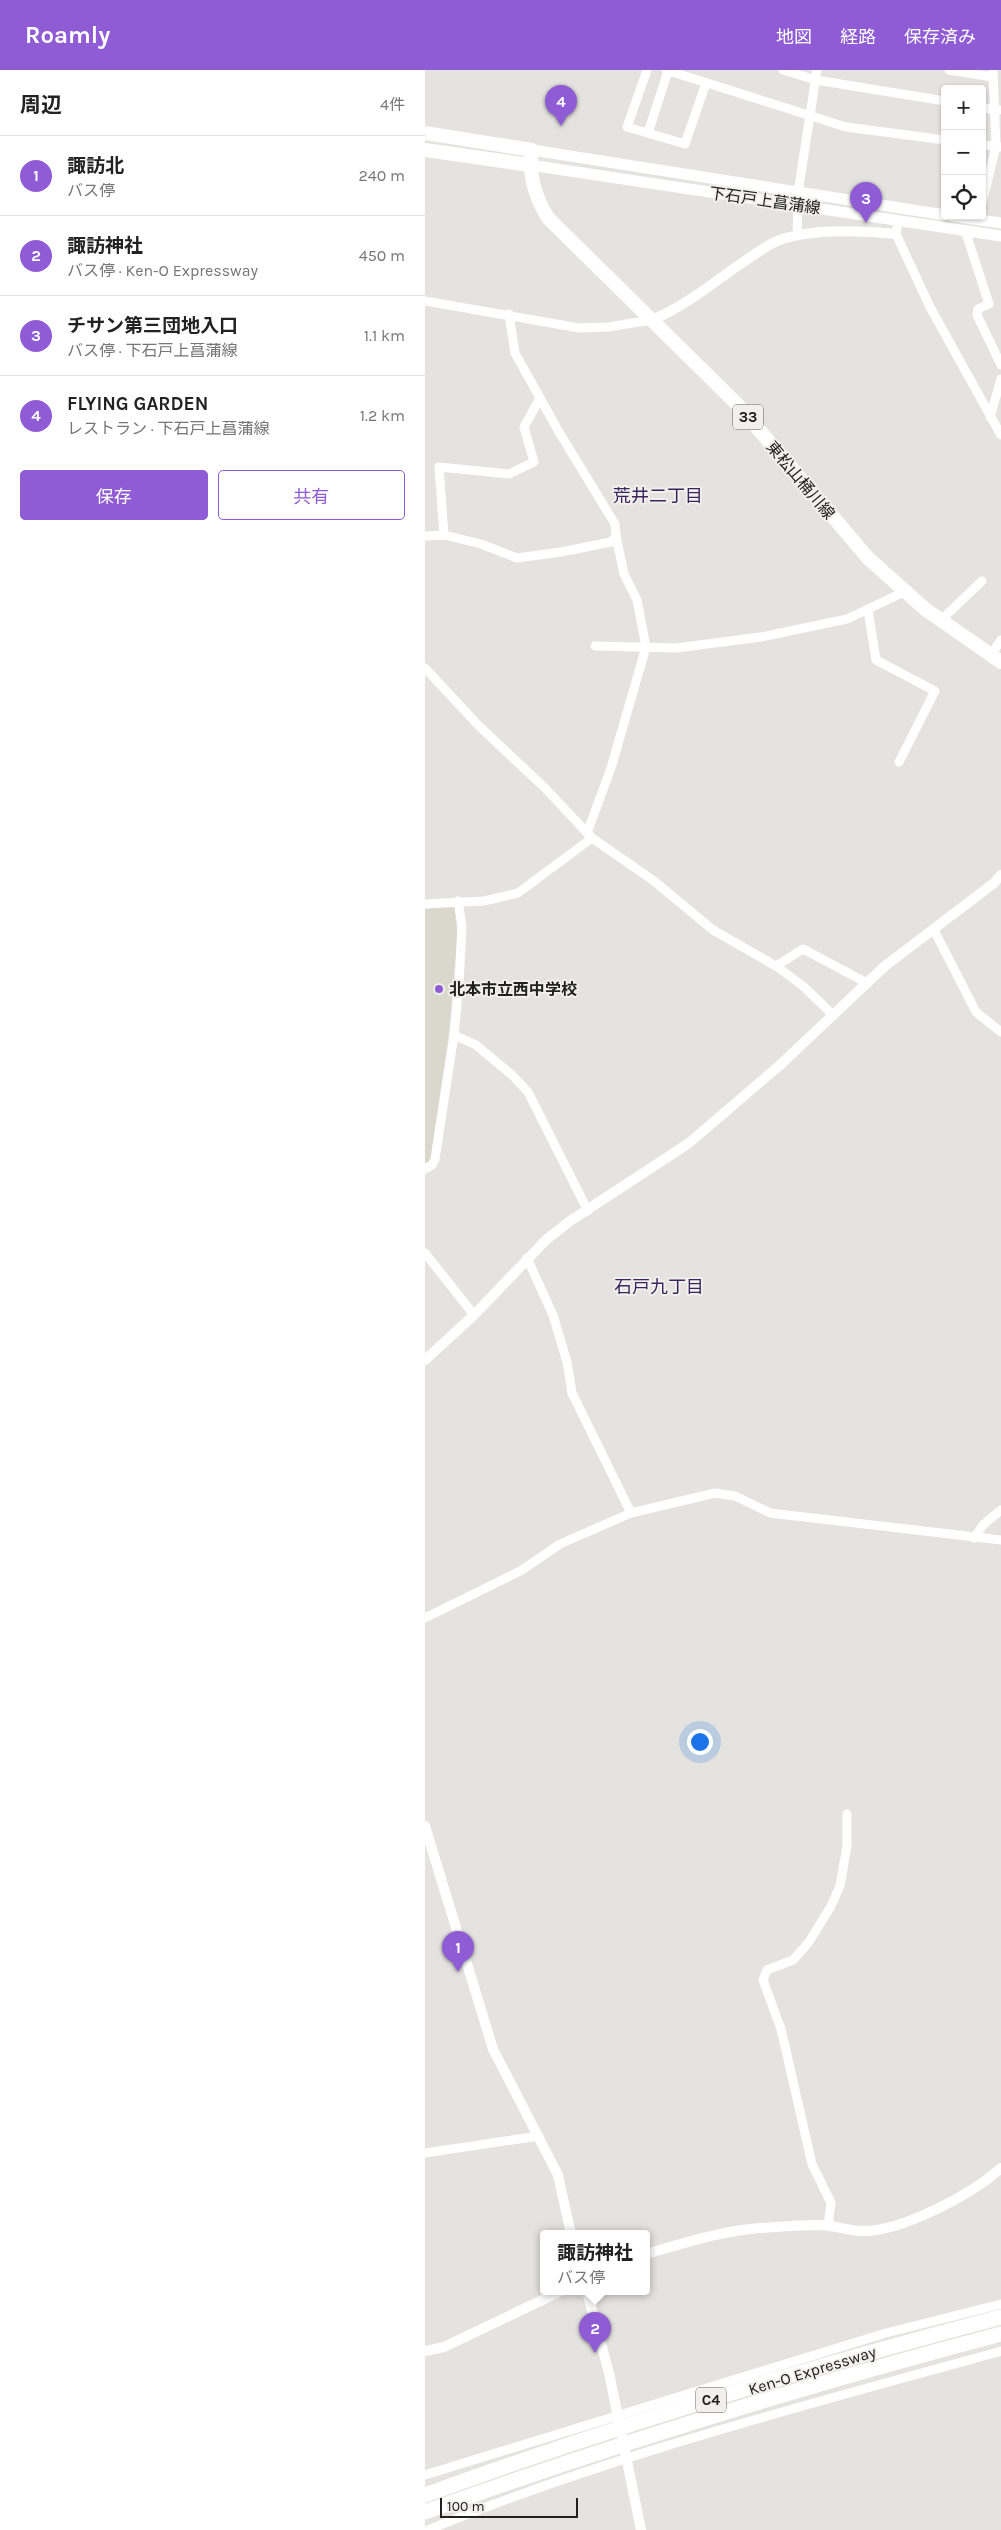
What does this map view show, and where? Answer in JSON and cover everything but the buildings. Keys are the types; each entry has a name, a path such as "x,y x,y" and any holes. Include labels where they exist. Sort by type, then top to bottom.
{"highway":[{"name":"Ken-O Expressway","path":"425,2494 534,2455 850,2358 1001,2317"},
{"name":"Ken-O Expressway","path":"425,2512 541,2470 658,2433 1001,2334"}],"main road":[{"path":"425,133 532,150"},
{"path":"425,150 530,165"},
{"name":"下石戸上菖蒲線","path":"532,150 798,198 898,221 1001,236"},
{"name":"東松山桶川線","path":"532,150 530,165 537,199 548,218 737,404 868,558 904,592 996,659"},
{"name":"下石戸上菖蒲線","path":"530,165 941,215"},
{"path":"986,220 1001,223"}],"street":[{"path":"647,70 627,127 685,144 706,83"},
{"path":"648,133 667,70 847,126 941,139"},
{"path":"783,70 816,80 941,100"},
{"path":"797,236 798,198 817,70"},
{"path":"949,70 993,74 998,110 999,147 986,190"},
{"path":"986,145 999,147"},
{"path":"977,220 970,231 989,304 978,310 977,315 1001,365"},
{"path":"898,221 896,234 930,307 1001,435"},
{"path":"425,301 509,314 579,328 652,320 677,309 773,243 797,236 848,231 896,234"},
{"path":"425,904 484,901 518,893 589,835 611,768 646,647 637,600 624,574 615,524 515,353 509,314"},
{"path":"990,417 1001,379"},
{"path":"443,535 439,467 509,474 534,462 524,428 540,398"},
{"path":"425,536 443,535 481,544 517,558 611,542 616,536"},
{"path":"941,620 982,581"},
{"path":"595,646 676,648 761,637 847,619 904,592"},
{"path":"868,610 876,660 935,691 899,762"},
{"path":"996,659 1001,640"},
{"path":"425,668 479,726 545,788 589,835 654,881 713,930 777,966 803,986 833,1015"},
{"path":"425,1360 474,1315 527,1258 570,1221 588,1211 689,1143 781,1065 885,966 934,930 1001,875"},
{"path":"425,1168 432,1165 435,1159 454,1035 463,926 458,901"},
{"path":"934,930 976,1012 1001,1032"},
{"path":"777,966 803,949 867,984"},
{"path":"454,1035 476,1045 512,1075 528,1092 588,1211"},
{"path":"425,1253 474,1315"},
{"path":"527,1258 553,1315 567,1362 572,1393 631,1512"},
{"path":"425,1618 522,1570 560,1544 631,1512 715,1493 735,1496 770,1513 1001,1540"},
{"path":"974,1538 983,1524 1001,1510"},
{"path":"828,2226 831,2203 812,2164 781,2028 763,1980 767,1970 793,1960 809,1942 831,1906 840,1886 847,1846 847,1814"},
{"path":"425,1826 493,2049 558,2175 570,2230"},
{"path":"425,2153 539,2136"},
{"path":"650,2253 683,2242 748,2229 828,2226 861,2231 886,2228 929,2212 988,2180 1001,2168"},
{"path":"425,2351 445,2347 553,2295"},
{"path":"588,2295 618,2415 641,2530"},
{"path":"425,2475 886,2333 1001,2304"},
{"path":"427,2530 507,2498 627,2458 1001,2351"}],"shaded area":[{"name":"北本市立西中学校","path":"449,906 455,908 457,939 448,1039 430,1162 425,1164 425,909"}],"place":[{"name":"FLYING GARDEN","path":"561,126"},
{"name":"チサン第三団地入口","path":"866,223"},
{"name":"北本市立西中学校","path":"439,989"},
{"name":"諏訪北","path":"458,1972"},
{"name":"諏訪神社","path":"595,2353"}],"district":[{"name":"荒井二丁目","path":"658,496"},
{"name":"石戸九丁目","path":"659,1287"}]}
